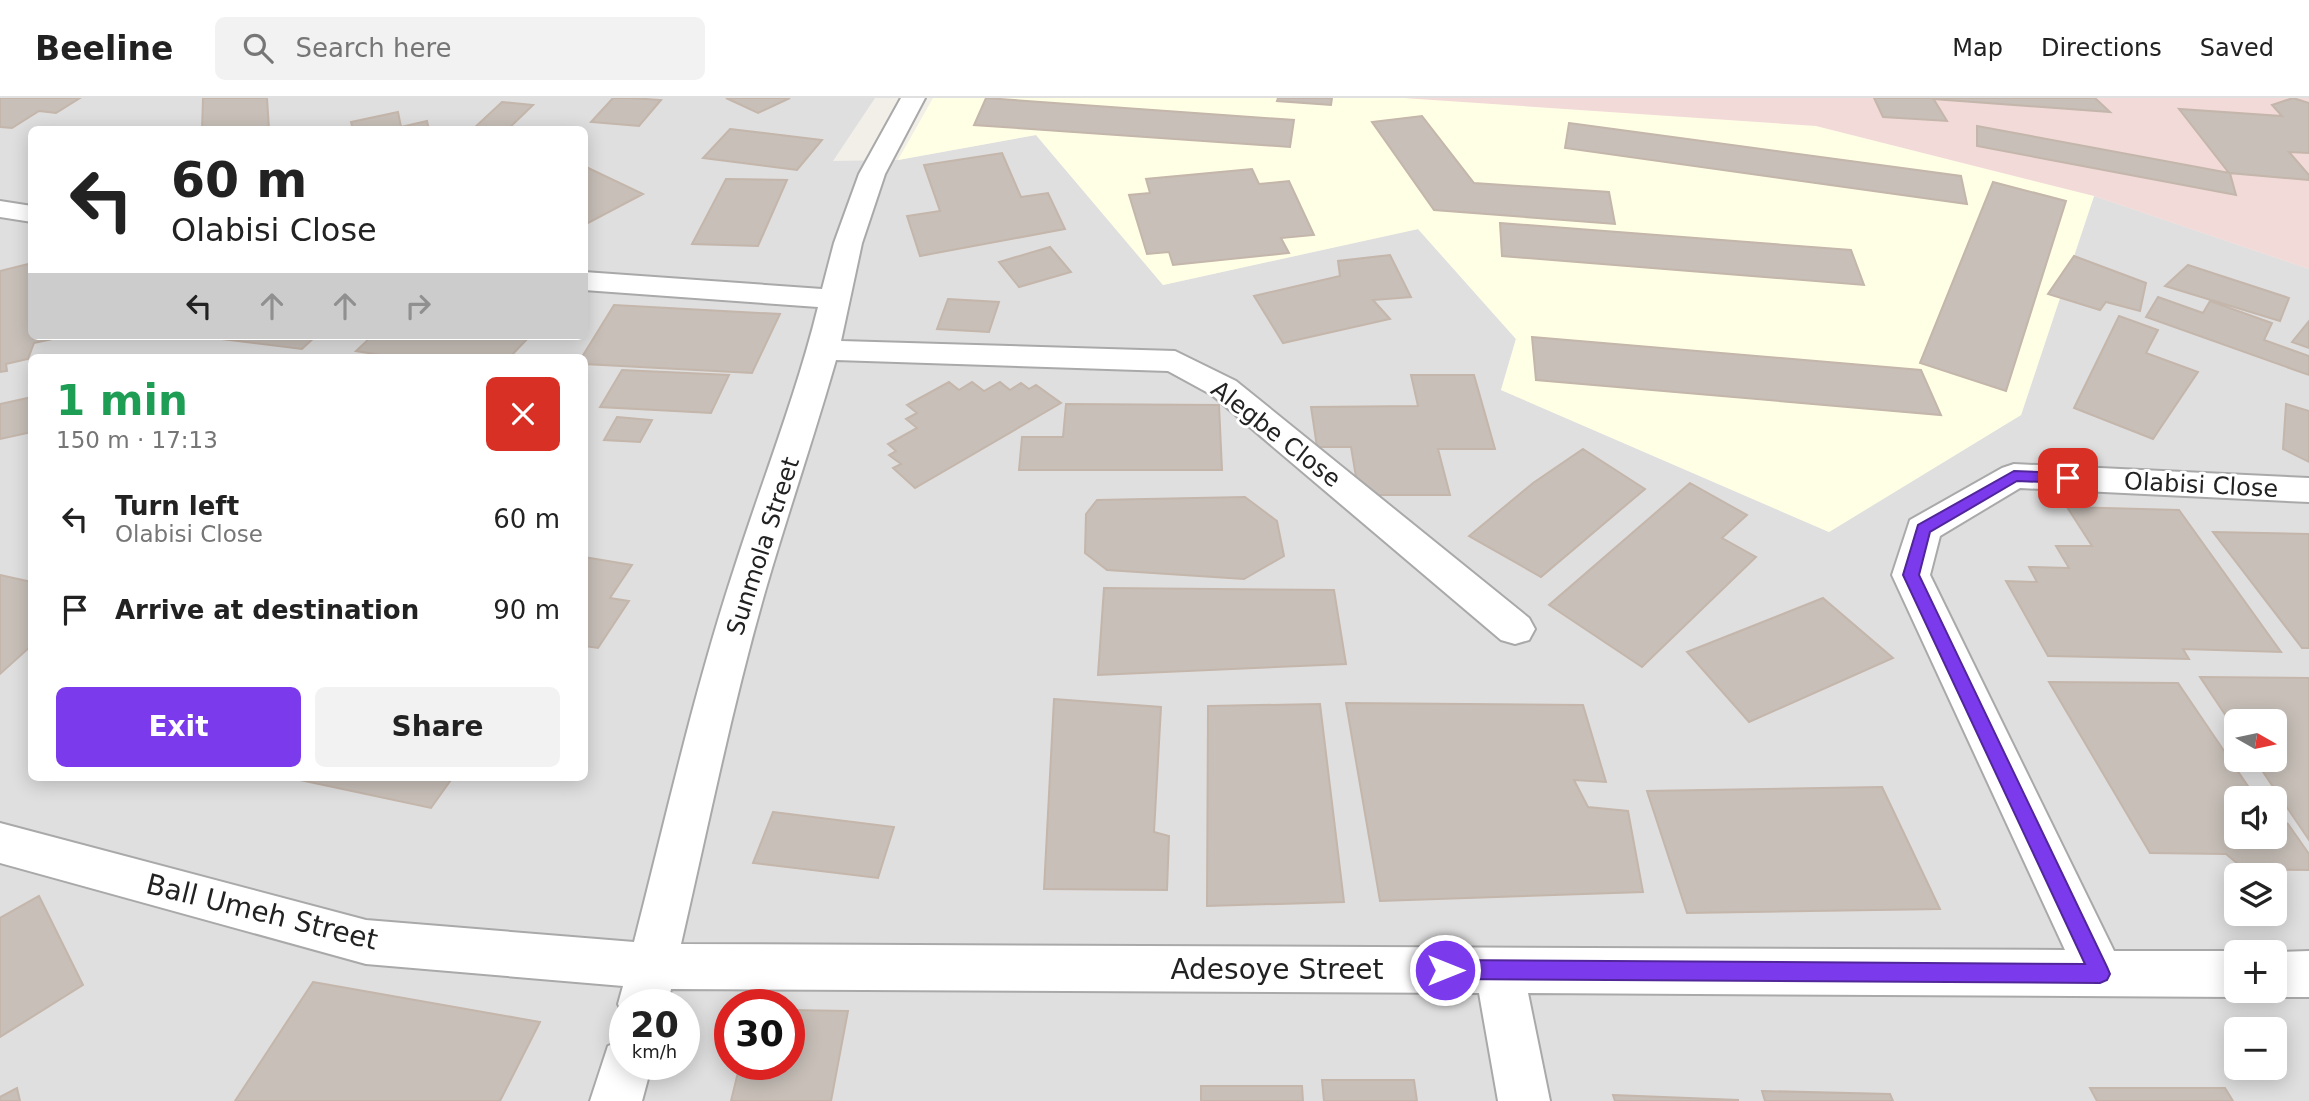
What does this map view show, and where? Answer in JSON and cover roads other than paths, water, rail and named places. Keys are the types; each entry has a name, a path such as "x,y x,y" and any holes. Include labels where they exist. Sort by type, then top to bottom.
{"street":[{"name":"Sunmola Street","path":"648,985 719,687 752,568 796,442 848,243 872,174 913,98"},
{"path":"0,209 28,213"},
{"path":"588,281 835,299"},
{"name":"Alegbe Close","path":"822,350 1175,361 1224,388 1515,629"},
{"name":"Olabisi Close","path":"2100,974 1911,575 1923,529 2014,476 2309,490"},
{"name":"Ball Umeh Street","path":"0,843 366,942 648,985"},
{"path":"1499,970 1524,1101"},
{"name":"Adesoye Street","path":"648,985 1499,970 2224,974"},
{"path":"2287,974 2309,975"},
{"path":"616,1101 622,1080"}]}
